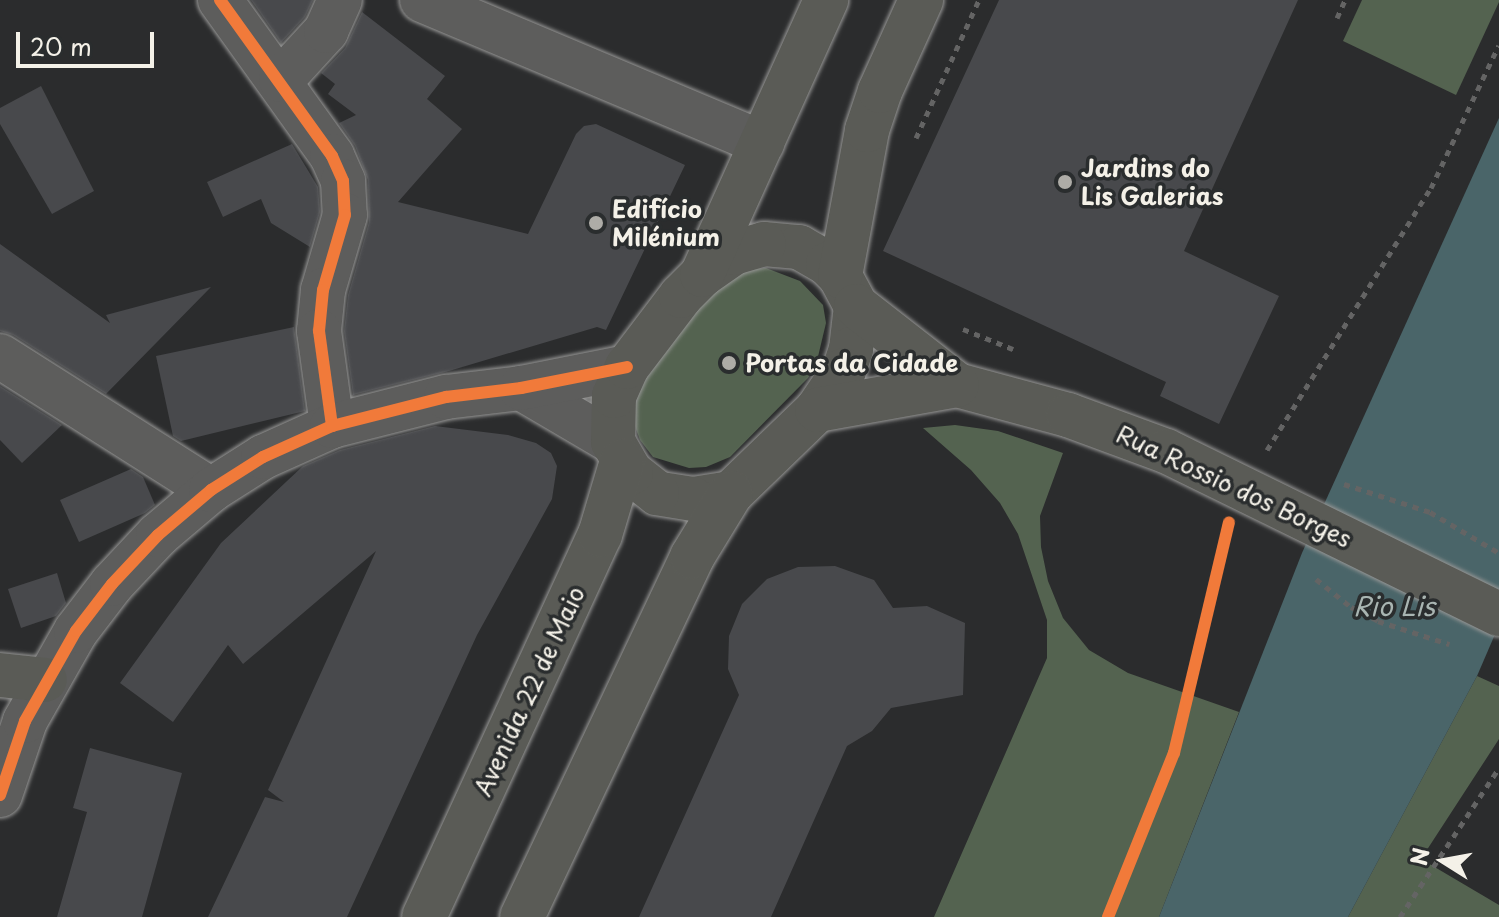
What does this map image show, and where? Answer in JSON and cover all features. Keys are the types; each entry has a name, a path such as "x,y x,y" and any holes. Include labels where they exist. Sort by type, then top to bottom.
{"main road":[{"path":"702,275 826,0"},
{"path":"522,917 692,557 731,493 817,410 844,370 851,349 848,291 867,130 880,91 921,0"},
{"path":"731,493 693,499 657,493 631,473 617,451 614,396 627,367 648,335 702,275 747,247 781,244 814,254 848,291"},
{"name":"Rua Rossio dos Borges","path":"848,291 957,385 1274,479 1499,614"},
{"name":"Rua Rossio dos Borges","path":"817,410 957,385"},
{"name":"Avenida 22 de Maio","path":"424,917 600,535 617,451"},
{"path":"0,675 45,680"}],"street":[{"path":"220,0 281,80 332,156 343,181 345,215 323,290 319,331 332,426"},
{"path":"281,80 326,31 340,0"},
{"path":"422,0 762,143"},
{"path":"0,356 211,490"},
{"path":"0,795 25,721 45,680 76,631 112,584 158,535 211,490 263,457 332,426 446,397 521,388 627,367"},
{"path":"521,388 617,451"}],"path":[{"path":"911,150 979,0"},
{"path":"1337,18 1345,0"},
{"path":"1274,479 1265,454 1431,188 1499,45"},
{"path":"961,328 1019,352"},
{"path":"1331,480 1415,506 1464,530 1499,553"},
{"path":"1108,917 1174,753 1229,522"},
{"path":"1400,917 1499,768"},
{"path":"1428,872 1439,882"}],"green space":[{"path":"1362,0 1499,2 1456,95 1343,41"},
{"path":"766,268 800,281 823,305 826,323 816,365 808,378 730,457 706,467 689,468 653,457 640,440 632,418 632,406 647,377 711,293 750,269"},
{"path":"955,425 998,431 1063,453 1040,516 1041,547 1048,581 1063,618 1089,650 1128,673 1239,712 1159,917 934,917 1047,658 1047,620 1018,534 1000,503 971,470 923,428"},
{"path":"1477,676 1499,686 1499,739 1421,859 1499,905 1499,917 1348,917"}],"water":[{"name":"Rio Lis","path":"1499,118 1499,625 1477,676 1348,917 1159,917 1302,553"}],"building":[{"path":"251,0 313,0 305,17 281,43"},
{"name":"Jardins do Lis Galerias","path":"999,0 1298,0 1184,251 1279,296 1219,424 1160,396 1166,382 883,251"},
{"path":"362,12 445,76 427,99 462,129 398,202 528,234 576,134 584,126 596,124 685,165 606,330 597,327 449,371 353,395 344,331 348,295 369,222 368,180 355,146 339,123 356,115 328,94 335,84 321,73 345,48"},
{"path":"41,86 94,191 52,214 0,124 0,108"},
{"path":"292,144 318,187 320,212 310,247 271,223 261,199 223,217 207,182"},
{"path":"0,244 110,323 106,315 211,287 106,394 13,335 0,331"},
{"path":"294,327 305,411 181,441 173,436 156,356"},
{"path":"0,386 62,425 22,463 0,440"},
{"path":"435,426 508,435 536,443 551,453 557,466 552,499 477,635 347,917 208,917 265,797 284,802 268,790 376,551 243,664 228,645 173,722 120,683 221,543 303,466 340,450"},
{"path":"131,469 143,477 155,505 145,513 79,542 60,500"},
{"path":"835,566 874,580 893,608 927,606 965,623 963,695 891,708 872,731 847,746 771,917 639,917 739,695 728,669 729,636 742,604 767,579 798,567"},
{"path":"57,573 66,603 56,616 21,628 8,589"},
{"path":"90,748 182,773 142,917 57,917 87,812 73,808"}],"cycle path":[{"path":"220,0 332,156 343,181 345,215 323,290 319,331 332,426"},
{"path":"0,795 25,721 76,631 112,584 158,535 211,490 263,457 332,426 446,397 521,388 627,367"},
{"path":"1108,917 1174,753 1229,522"}],"place":[{"name":"Jardins do Lis Galerias","path":"1065,182"},
{"name":"Edifício Milénium","path":"596,223"},
{"name":"Portas da Cidade","path":"729,363"}]}
